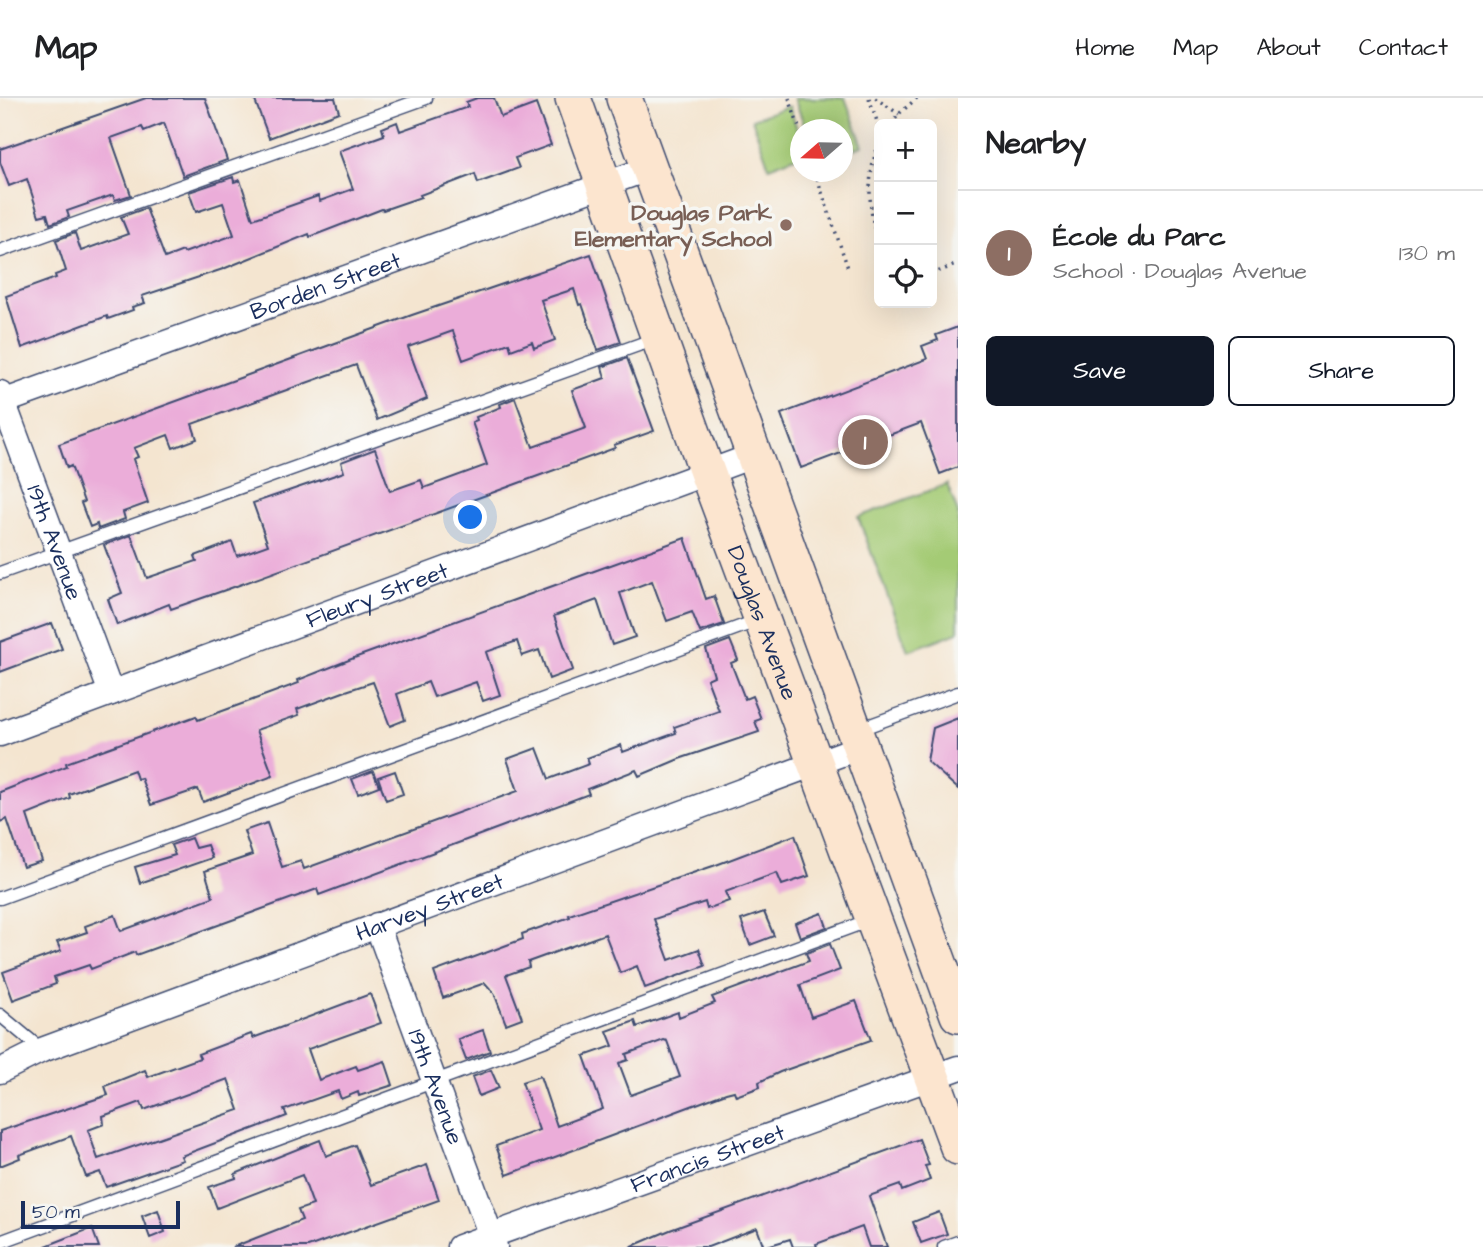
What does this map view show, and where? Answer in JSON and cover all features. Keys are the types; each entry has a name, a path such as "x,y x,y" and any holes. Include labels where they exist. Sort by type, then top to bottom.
{"street":[{"name":"Douglas Avenue","path":"573,98 707,472 873,919 946,1073 958,1147"},
{"path":"624,98 958,1015"},
{"name":"Borden Street","path":"1,399 650,168"},
{"name":"19th Avenue","path":"1,399 111,693"},
{"name":"Fleury Street","path":"0,734 755,455"},
{"name":"Harvey Street","path":"0,1071 42,1050 815,764 857,739"},
{"name":"19th Avenue","path":"377,925 493,1241"},
{"name":"Francis Street","path":"459,1247 493,1241 946,1073"}],"lane":[{"path":"0,251 426,98"},
{"path":"0,573 659,337"},
{"path":"0,898 762,619"},
{"path":"857,739 958,693"},
{"path":"0,1242 873,919"},
{"path":"0,1015 42,1050"},
{"path":"944,1247 958,1242"}],"path":[{"path":"789,98 796,119"},
{"path":"869,98 876,119"},
{"path":"875,98 899,114"},
{"path":"895,119 917,98"},
{"path":"874,170 869,195 874,223"},
{"path":"819,182 849,271"},
{"path":"817,210 825,206"},
{"path":"839,263 845,261"},
{"path":"937,272 958,264"}],"green space":[{"path":"794,98 845,98 853,119 802,119"},
{"path":"789,106 794,119 790,119 790,159 769,167 752,119"},
{"path":"853,119 863,146 853,150"},
{"path":"947,484 958,513 958,632 908,651 858,517"}],"building":[{"path":"146,98 205,98 227,160 183,176 164,123 144,131 142,127 111,138 131,195 115,200 113,195 67,211 69,217 50,224 47,214 39,216 27,179 9,186 0,162 0,149"},
{"path":"254,98 335,98 339,112 269,138"},
{"path":"477,98 494,98 501,117 536,104 551,145 515,158 519,168 478,183 475,174 420,195 421,197 310,237 309,234 223,269 142,296 145,303 132,307 133,310 108,319 107,316 22,348 6,296 56,278 55,275 66,271 56,240 75,233 81,251 128,234 121,217 146,208 165,258 183,251 184,253 234,235 223,203 196,212 189,192 233,177 234,182 240,180 253,219 318,196 320,201 353,189 339,151 384,135 382,128 397,122 400,131 468,107 466,102"},
{"path":"591,254 621,342 598,350 574,289 541,300 555,340 534,348 532,342 511,350 509,343 463,360 453,331 408,347 427,399 377,420 356,365 192,424 197,439 173,448 168,435 134,448 138,457 133,459 148,503 123,512 125,519 98,529 97,524 90,527 71,466 67,468 59,444 412,315"},
{"path":"958,327 958,467 940,474 921,423 801,468 781,414 927,359 922,346 938,340 936,335"},
{"path":"627,358 654,431 614,445 615,448 231,588 171,609 169,604 117,625 108,599 122,593 104,545 131,535 147,578 197,561 195,556 232,542 237,556 268,545 253,503 344,472 341,462 375,449 390,491 421,480 424,488 487,465 472,422 477,420 476,417 515,398 533,447 586,428 572,390 605,378 602,367"},
{"path":"685,538 706,599 714,596 724,624 700,632 692,612 667,621 652,581 620,593 635,637 612,645 597,600 554,616 573,670 549,679 539,650 522,656 517,641 486,652 500,695 483,701 476,682 434,697 428,682 397,694 405,720 390,726 373,682 346,691 297,709 299,715 256,730 273,776 203,802 198,789 151,805 141,778 137,779 134,770 69,794 70,798 27,815 42,861 23,867 7,819 0,822 0,792 67,766 66,763 196,716 198,720 299,683 298,680 354,658"},
{"path":"52,623 62,649 0,672 0,642"},
{"path":"730,640 738,660 731,663 745,699 752,696 761,719 755,721 759,732 679,759 639,776 636,770 587,789 589,794 319,895 317,889 136,955 135,952 91,969 89,965 54,977 56,984 13,1000 3,972 61,951 57,942 87,932 85,926 115,915 121,931 213,897 205,871 252,855 244,831 267,823 282,867 301,861 304,869 518,791 507,759 537,748 549,779 589,764 587,758 621,745 623,752 676,733 674,727 719,711 707,679 714,676 706,649"},
{"path":"958,718 958,789 927,761 933,728"},
{"path":"373,771 379,786 358,794 352,779"},
{"path":"395,771 403,794 386,800 378,777"},
{"path":"795,835 809,876 782,885 777,873 725,892 729,901 707,909 705,902 654,919 669,960 699,949 705,966 645,988 637,966 620,973 605,934 528,962 529,967 506,975 522,1018 506,1024 494,993 485,983 443,998 434,972 523,939 522,934 570,917 569,915"},
{"path":"191,838 195,848 207,845 212,858 140,883 135,867 175,855 171,845"},
{"path":"764,912 774,936 750,945 741,920"},
{"path":"822,913 827,927 800,937 795,923"},
{"path":"830,944 840,970 800,985 811,1017 856,1001 871,1040 780,1072 759,1082 760,1087 736,1096 734,1091 726,1093 507,1175 496,1146 539,1130 522,1082 540,1076 557,1126 603,1109 584,1056 613,1046 607,1031 635,1021 637,1027 678,1012 679,1017 715,1003 712,997 809,961 806,953","holes":["667,1041 680,1077 631,1095 619,1063 628,1060 626,1054"]},
{"path":"370,994 381,1023 308,1049 319,1080 356,1066 358,1070 385,1061 393,1085 359,1096 358,1092 341,1099 338,1091 284,1110 287,1116 181,1156 183,1160 106,1187 100,1172 86,1177 71,1136 19,1155 20,1158 0,1166 0,1131 108,1095 105,1086 145,1070 148,1077 200,1058 198,1054 251,1034 253,1038","holes":["228,1079 239,1110 98,1159 88,1130 104,1124 103,1116 141,1102 144,1110"]},
{"path":"483,1030 490,1051 466,1060 458,1039"},
{"path":"491,1070 499,1088 479,1096 472,1077"},
{"path":"919,1139 929,1165 925,1166 930,1180 902,1191 900,1185 869,1196 887,1247 869,1247 862,1227 816,1244 817,1247 793,1247 790,1239 764,1247 757,1228 708,1247 630,1247 670,1230"},
{"path":"320,1140 326,1156 355,1145 371,1185 427,1165 439,1200 308,1247 233,1247 302,1220 298,1210 313,1205 302,1175 217,1208 209,1187 236,1178 235,1174"},
{"path":"158,1210 165,1232 150,1238 142,1216"},
{"path":"939,1212 947,1234 921,1243 913,1222"},
{"path":"92,1228 99,1247 46,1247 46,1246"}],"place":[{"name":"Douglas Park Elementary School","path":"786,225"},
{"name":"École du Parc","path":"865,442"}]}
